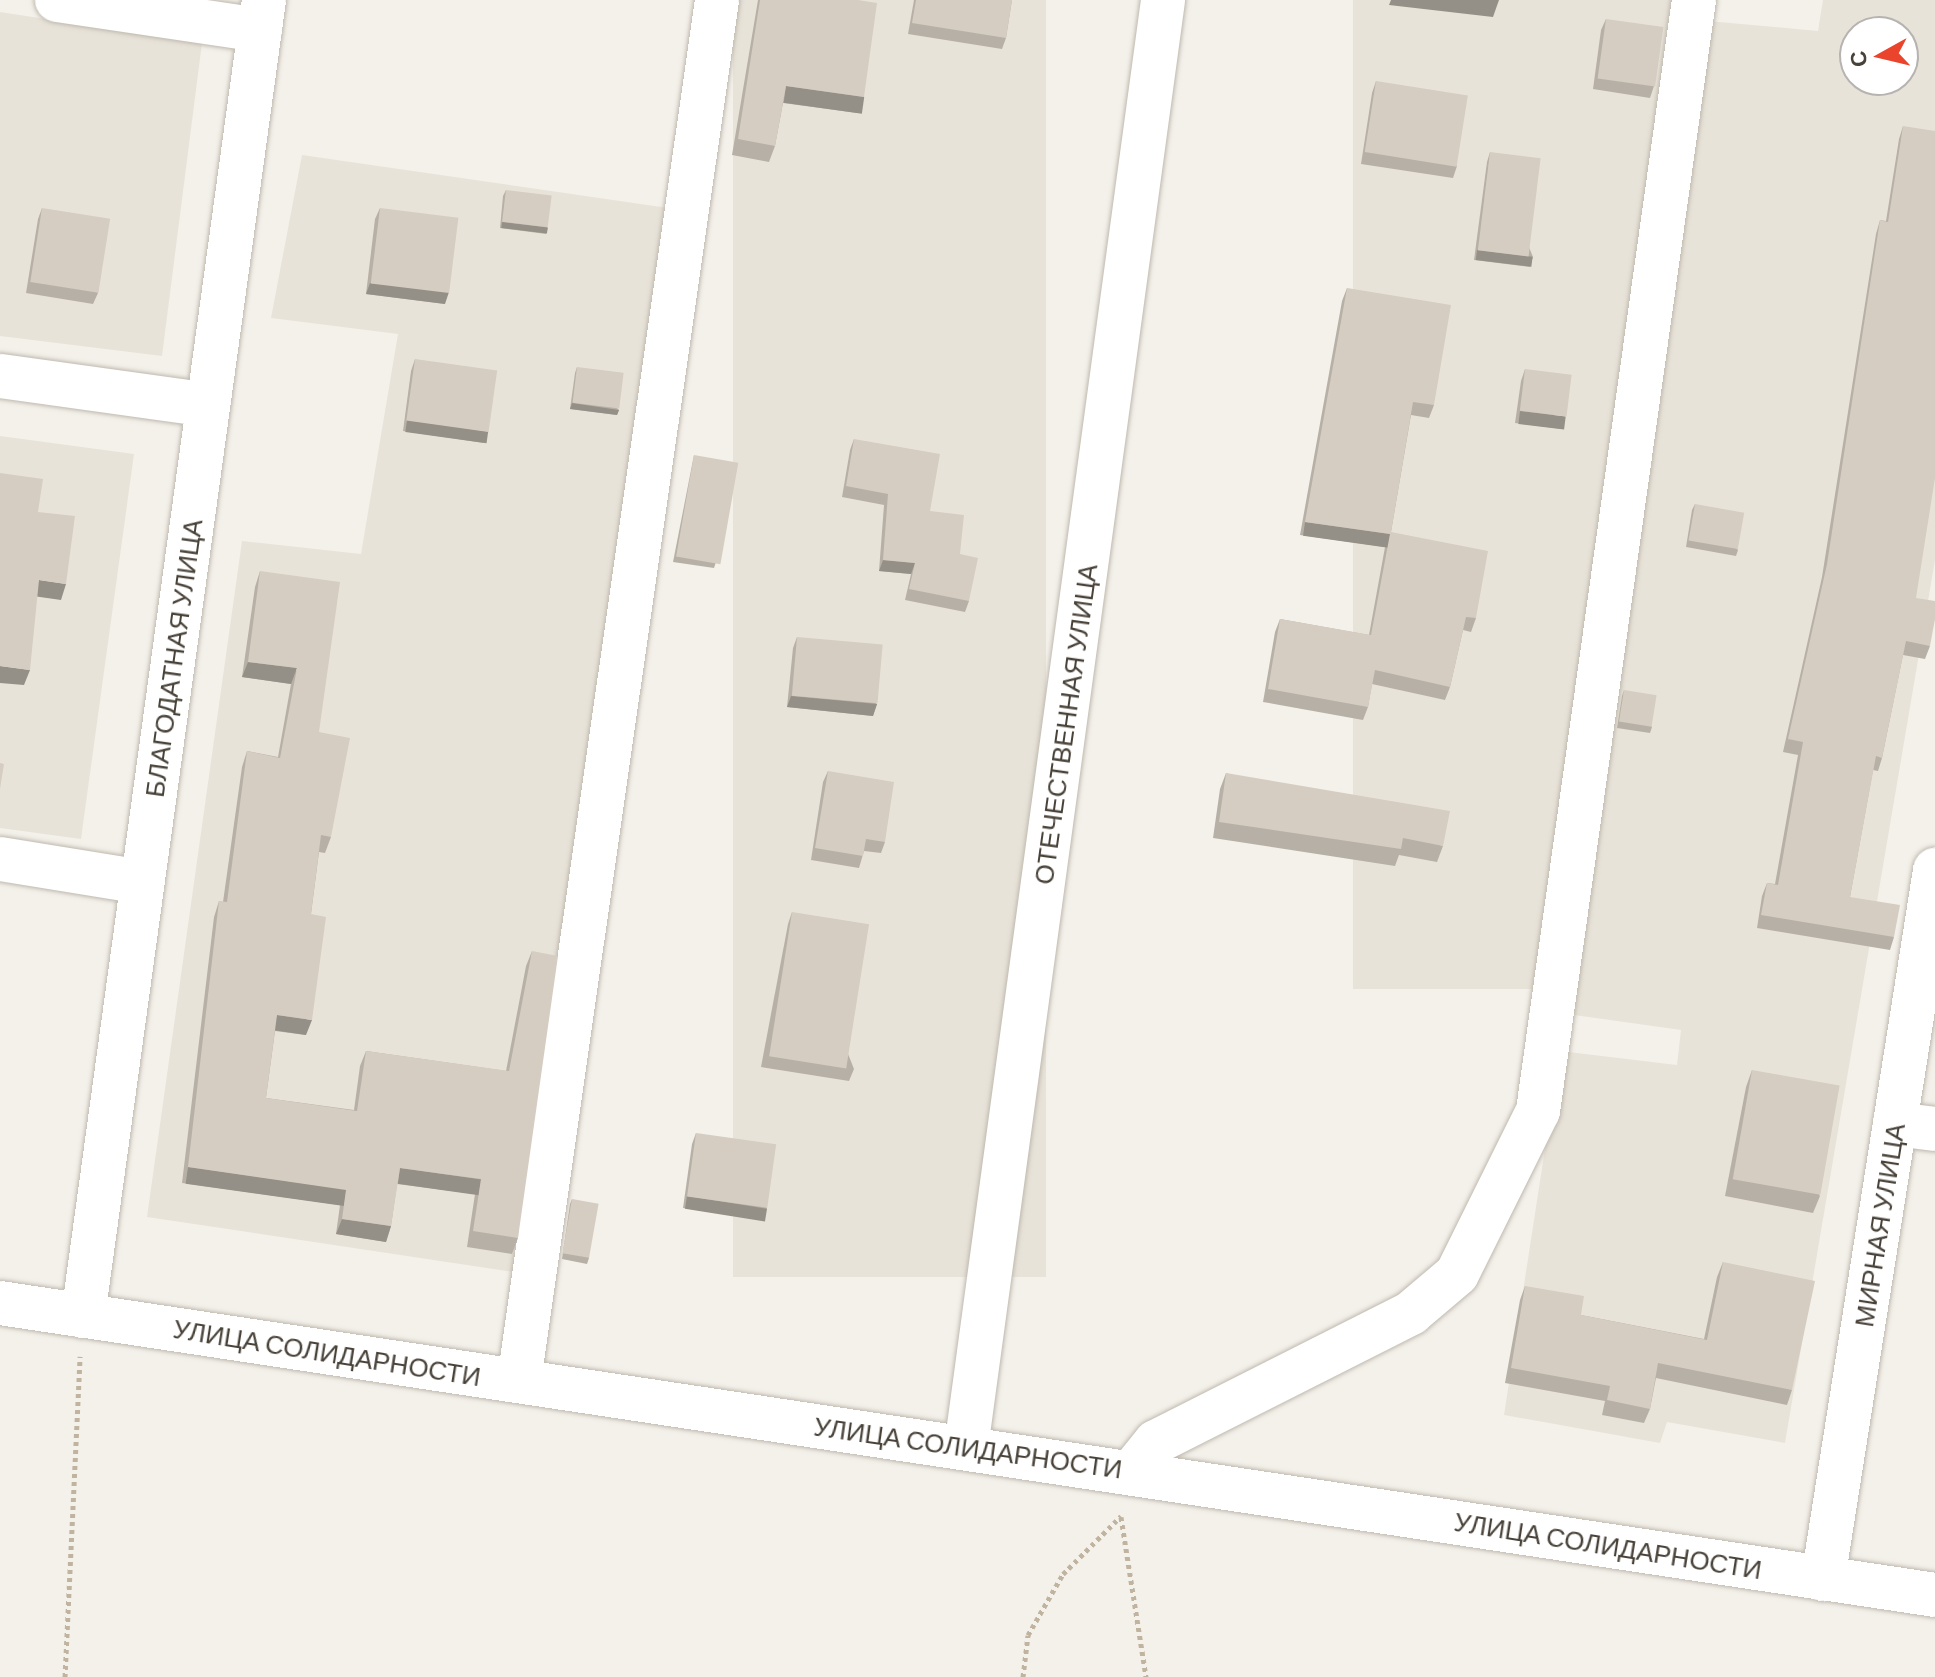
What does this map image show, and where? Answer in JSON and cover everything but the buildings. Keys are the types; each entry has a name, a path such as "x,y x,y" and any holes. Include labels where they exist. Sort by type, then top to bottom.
{"street":[{"path":"57,0 262,15"},
{"path":"519,1381 717,0"},
{"name":"ОТЕЧЕСТВЕННАЯ УЛИЦА","path":"966,1448 1163,0"},
{"path":"1133,1470 1156,1442 1411,1313 1457,1274 1538,1111 1694,0"},
{"name":"БЛАГОДАТНАЯ УЛИЦА","path":"83,1316 262,15"},
{"path":"0,376 208,405"},
{"path":"0,859 142,882"},
{"name":"МИРНАЯ УЛИЦА","path":"1823,1579 1915,1126 1935,870"},
{"name":"УЛИЦА СОЛИДАРНОСТИ","path":"0,1303 966,1448 1133,1470 1935,1595"}],"path":[{"path":"65,1677 83,1316"},
{"path":"1133,1470 1121,1516 1146,1677"},
{"path":"1023,1677 1028,1635 1063,1574 1121,1516"}],"shaded area":[{"path":"733,0 1046,0 1046,1277 733,1277"},
{"path":"1353,0 1672,0 1672,989 1353,989"},
{"path":"1823,0 1935,0 1935,560 1785,1443 1667,1422 1660,1443 1504,1415 1560,1051 1677,1065 1681,1030 1567,1014 1708,21 1818,31"},
{"path":"0,12 202,43 162,356 0,336"},
{"path":"302,155 675,209 520,1273 147,1217 242,541 361,554 398,334 271,318"},
{"path":"0,436 134,454 81,839 0,828"}]}
